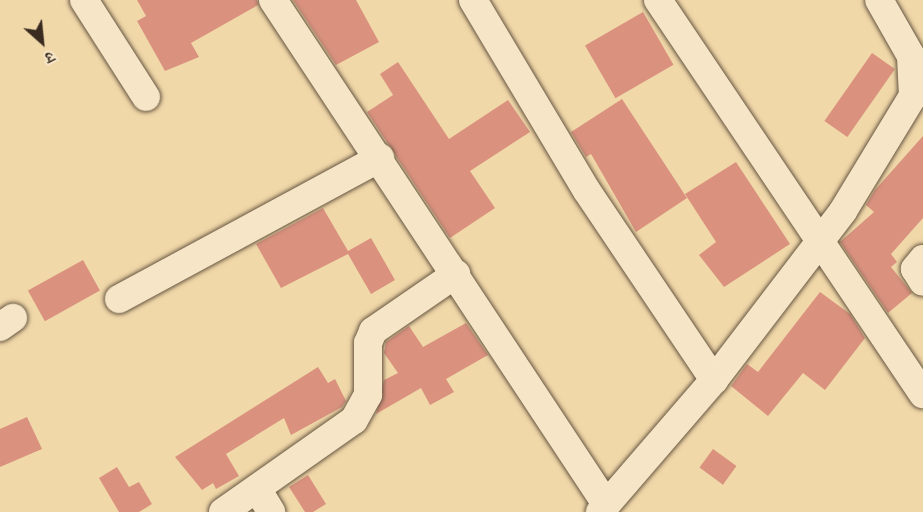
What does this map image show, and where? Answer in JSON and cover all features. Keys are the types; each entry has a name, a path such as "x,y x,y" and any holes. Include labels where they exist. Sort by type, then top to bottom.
{"street":[{"path":"84,0 146,97"},
{"path":"273,0 456,274 603,508 714,380 843,211 913,96 912,56 879,0"},
{"path":"473,0 586,191 714,380"},
{"path":"658,0 818,242 923,394"},
{"path":"119,299 380,158"},
{"path":"923,259 915,269 923,282"},
{"path":"223,512 264,501 354,420 368,395 368,342 373,331 456,274"}],"building":[{"path":"137,0 257,0 258,5 191,43 199,57 165,71 137,21 146,16"},
{"path":"293,0 356,0 379,42 336,65"},
{"path":"643,12 674,65 615,98 585,46"},
{"path":"872,53 895,69 847,137 824,121"},
{"path":"398,62 449,139 508,100 530,132 470,171 495,208 450,238 367,112 393,95 380,74"},
{"path":"622,99 687,198 636,232 591,154 586,157 571,132"},
{"path":"923,136 923,218 891,254 897,262 891,267 912,293 888,313 840,242 874,212 866,205 875,190"},
{"path":"736,162 790,244 724,287 699,255 716,242 685,194"},
{"path":"323,208 348,251 371,238 395,280 371,294 348,254 281,288 256,244"},
{"path":"83,260 100,291 45,321 28,291"},
{"path":"820,292 850,314 865,338 825,390 803,373 768,416 731,386 747,364 758,372"},
{"path":"466,323 488,355 446,379 454,392 430,405 421,388 376,414 384,380 398,373 384,353 386,342 409,326 423,347"},
{"path":"318,367 328,383 335,379 346,401 342,407 291,435 284,418 226,454 239,476 216,489 213,483 202,490 175,457"},
{"path":"27,417 42,449 0,467 0,429"},
{"path":"713,449 736,466 723,485 699,468"},
{"path":"117,467 129,487 139,482 152,504 139,512 119,512 99,478"},
{"path":"308,475 326,504 313,512 305,512 289,487"}]}
